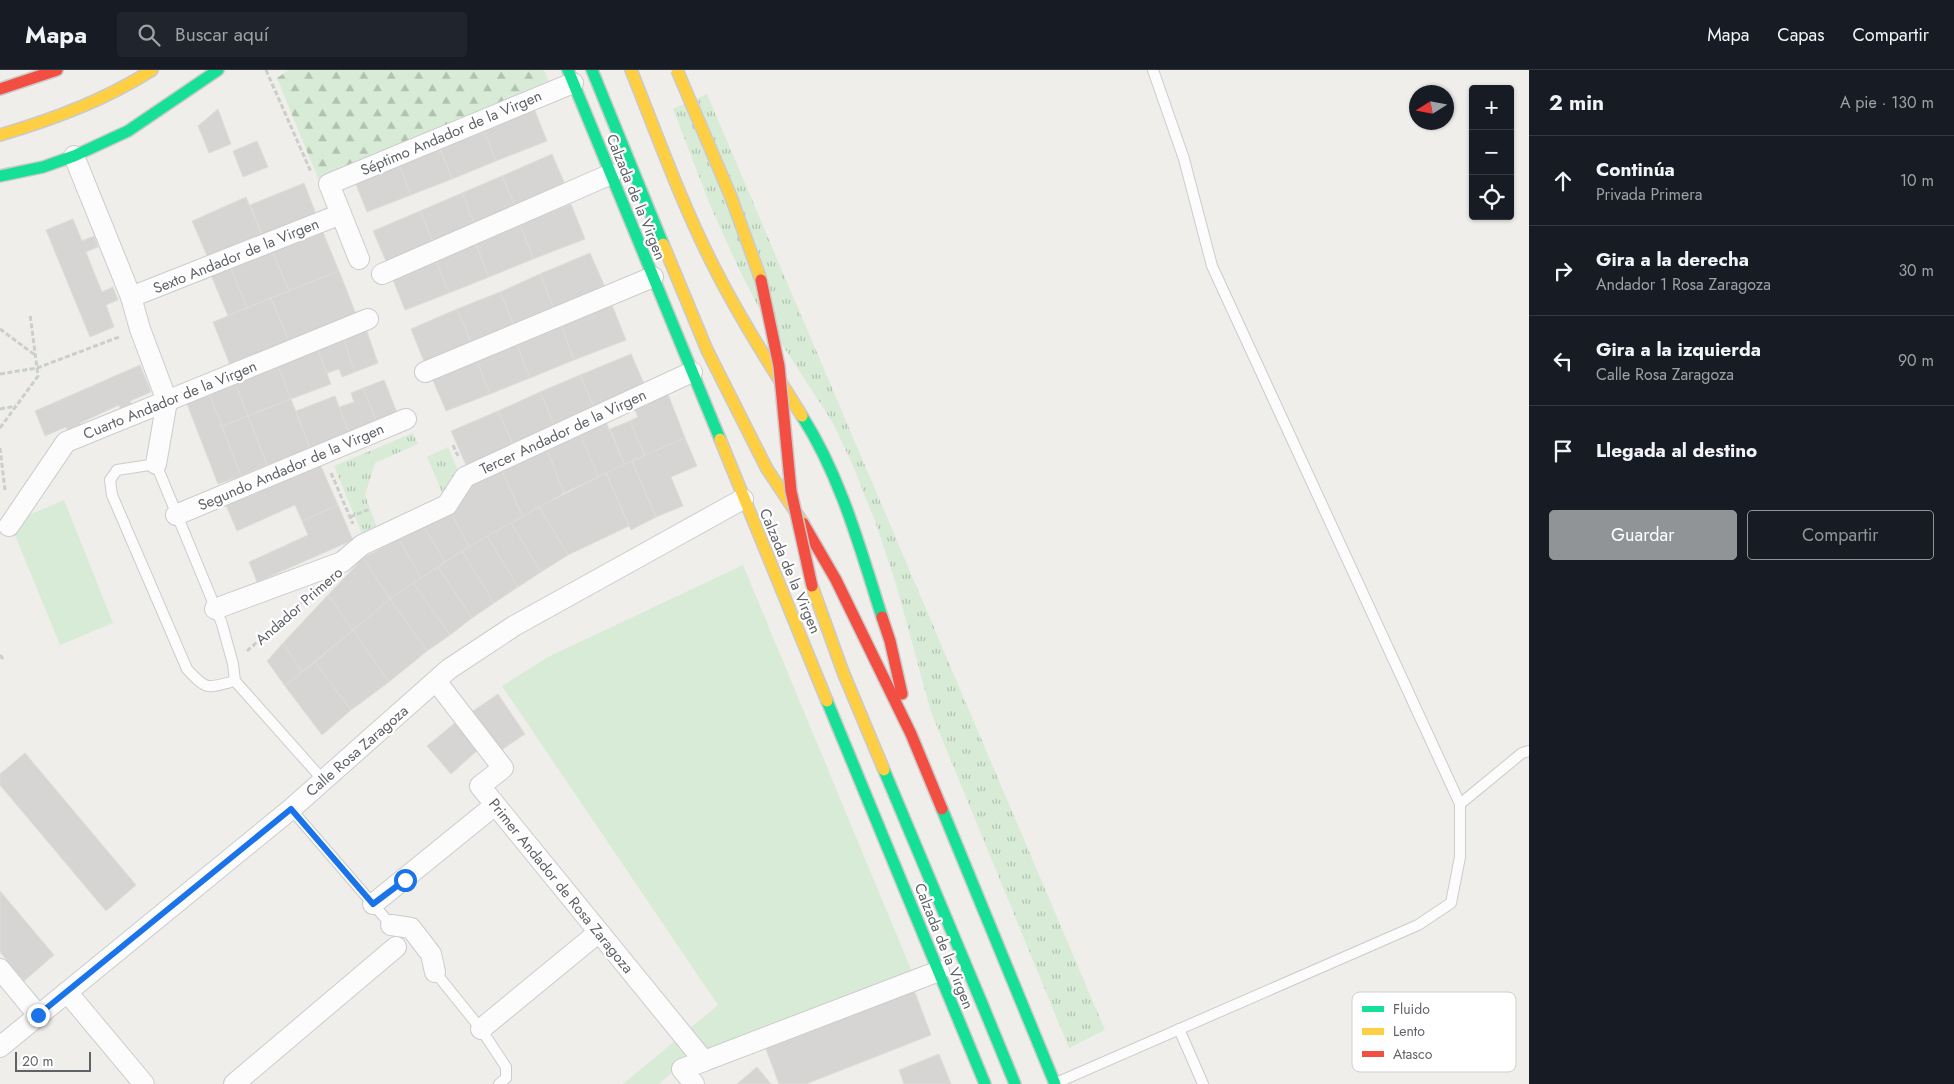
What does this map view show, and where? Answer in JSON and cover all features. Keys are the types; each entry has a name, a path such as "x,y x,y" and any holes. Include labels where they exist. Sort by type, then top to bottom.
{"main road":[{"path":"0,89 57,70"},
{"path":"0,176 43,167 74,156 128,131 218,70"},
{"name":"Calzada de la Virgen","path":"592,70 707,350 767,469 812,537 836,580 911,734 1055,1084"},
{"path":"631,70 683,199 715,269 754,339 819,442 842,494 890,641 911,734"},
{"name":"Calzada de la Virgen","path":"677,70 732,197 762,282 779,366 791,491 812,586 843,672 1015,1084"},
{"path":"0,135 66,113 102,98 147,73"},
{"name":"Calzada de la Virgen","path":"571,76 743,499 985,1084"}],"street":[{"name":"Séptimo Andador de la Virgen","path":"329,184 571,76"},
{"path":"74,156 131,297 140,329 167,401 156,464"},
{"path":"382,274 611,174"},
{"path":"329,184 359,259"},
{"name":"Sexto Andador de la Virgen","path":"131,297 341,214"},
{"path":"425,372 653,277"},
{"name":"Cuarto Andador de la Virgen","path":"9,526 66,442 368,319"},
{"name":"Tercer Andador de la Virgen","path":"362,545 447,505 466,476 692,372"},
{"name":"Segundo Andador de la Virgen","path":"176,515 406,419"},
{"name":"Calle Rosa Zaragoza","path":"0,1047 291,809 450,669 514,626 743,499"},
{"path":"216,609 342,562 362,545"},
{"name":"Primer Andador de Rosa Zaragoza","path":"436,681 503,768 480,786 704,1061"},
{"path":"373,904 495,805"},
{"path":"391,925 411,928 431,954 435,972"},
{"path":"480,1028 599,932"},
{"path":"234,1084 396,946"},
{"path":"0,969 38,1015"},
{"path":"694,1084 682,1069 938,971"},
{"path":"67,992 144,1084"}],"lane":[{"path":"1055,1084 1418,925 1452,903 1460,857 1460,804 1212,266 1184,159 1153,70"},
{"path":"235,681 210,687 200,683 187,669 112,495 110,480 117,470 156,464 222,624 233,664 235,681 323,780"},
{"path":"1460,804 1522,754 1529,751"},
{"path":"291,809 391,925"},
{"path":"435,972 480,1028 506,1067 506,1078 499,1084"},
{"path":"1179,1029 1203,1084"}],"path":[{"path":"266,70 318,189 329,184"},
{"path":"0,428 38,376 30,314"},
{"path":"0,329 36,356"},
{"path":"0,374 37,368 140,329"},
{"path":"0,409 16,406"},
{"path":"323,454 362,545"},
{"path":"350,517 370,508"},
{"name":"Andador Primero","path":"233,664 307,598"},
{"path":"0,655 4,659"}],"green space":[{"path":"289,70 544,70 551,87 320,183 277,78"},
{"path":"707,94 1105,1030 1069,1048 931,712 896,584 876,524 853,466 833,423 761,312 738,267 710,205 673,109"},
{"path":"413,433 418,444 375,463 365,495 379,533 364,539 334,466"},
{"path":"448,447 460,476 444,497 427,457"},
{"path":"64,500 113,623 60,645 10,523"},
{"path":"743,565 913,974 682,1064 659,1084 623,1084 718,1005 502,686 548,657"}],"building":[{"path":"533,106 547,141 496,161 482,126"},
{"path":"218,109 231,144 209,153 198,126"},
{"path":"482,126 496,161 452,179 438,143"},
{"path":"257,141 268,167 243,177 233,151"},
{"path":"438,143 452,179 411,195 397,159"},
{"path":"552,154 567,189 517,210 502,176"},
{"path":"397,159 411,195 367,212 353,177"},
{"path":"502,176 517,210 476,228 462,193"},
{"path":"304,183 316,214 262,235 250,205"},
{"path":"462,193 476,228 435,246 420,211"},
{"path":"246,197 262,235 208,258 192,221"},
{"path":"571,204 585,239 533,259 520,224"},
{"path":"420,211 435,246 388,266 373,231"},
{"path":"73,219 82,241 94,236 98,247 86,252 102,292 113,287 118,300 106,305 114,327 90,337 46,230"},
{"path":"520,224 533,259 489,277 475,242"},
{"path":"322,230 339,271 289,291 272,251"},
{"path":"475,242 489,277 449,293 435,258"},
{"path":"272,251 289,291 247,308 231,268"},
{"path":"590,253 605,287 554,309 540,274"},
{"path":"435,258 449,293 405,310 391,275"},
{"path":"231,268 247,308 228,316 211,275"},
{"path":"339,271 356,314 289,341 271,298"},
{"path":"540,274 554,309 514,326 500,292"},
{"path":"500,292 514,326 472,344 457,309"},
{"path":"271,298 289,341 230,365 213,322"},
{"path":"612,305 626,340 574,360 561,325"},
{"path":"457,309 472,344 425,364 411,329"},
{"path":"561,325 574,360 530,378 516,343"},
{"path":"366,329 378,363 355,372 343,338"},
{"path":"343,338 355,372 342,377 339,369 327,373 317,348"},
{"path":"516,343 530,378 490,394 476,359"},
{"path":"317,348 331,384 291,399 277,364"},
{"path":"631,354 646,388 595,410 580,375"},
{"path":"476,359 490,394 446,411 431,376"},
{"path":"277,364 291,399 248,416 234,380"},
{"path":"140,365 151,392 130,401 135,413 124,418 119,405 80,423 84,433 72,439 66,427 45,436 35,411"},
{"path":"580,375 595,410 555,427 540,392"},
{"path":"234,380 248,416 222,426 208,390"},
{"path":"384,380 398,415 377,423 363,388"},
{"path":"363,388 377,423 349,433 339,407 354,402 351,393"},
{"path":"208,390 241,476 218,484 185,399"},
{"path":"540,392 555,427 513,445 498,411"},
{"path":"668,394 685,438 645,456 630,421 638,417 634,408"},
{"path":"335,396 349,433 310,449 296,411"},
{"path":"291,399 310,449 267,465 248,416"},
{"path":"498,411 513,445 466,465 451,431"},
{"path":"248,416 267,465 241,476 222,426"},
{"path":"605,420 625,465 598,477 579,431"},
{"path":"630,421 645,456 625,465 610,429"},
{"path":"579,431 598,477 564,493 546,447"},
{"path":"685,438 697,466 671,477 683,506 656,517 632,461"},
{"path":"546,447 564,493 523,517 500,467"},
{"path":"632,461 656,517 631,530 606,473"},
{"path":"319,462 338,505 302,521 295,505 237,531 225,503"},
{"path":"500,467 523,517 469,547 449,509 473,476"},
{"path":"606,473 629,526 568,555 539,507"},
{"path":"338,505 353,540 257,582 249,562 308,535 302,521"},
{"path":"539,507 568,555 541,572 511,523"},
{"path":"449,509 469,547 445,562 423,525"},
{"path":"511,523 541,572 518,587 487,536"},
{"path":"423,525 445,562 421,578 399,539"},
{"path":"487,536 518,587 494,603 462,551"},
{"path":"399,539 421,578 390,599 363,558"},
{"path":"462,551 494,603 472,618 438,567"},
{"path":"363,558 390,599 353,630 328,595"},
{"path":"438,567 472,618 450,635 413,583"},
{"path":"413,583 450,635 427,651 390,599"},
{"path":"328,595 353,630 302,672 283,643"},
{"path":"390,599 427,651 389,682 353,630"},
{"path":"353,630 389,682 351,710 315,662"},
{"path":"283,643 302,672 285,686 267,661"},
{"path":"315,662 351,710 322,735 285,686"},
{"path":"498,694 525,734 500,751 473,711"},
{"path":"456,722 479,749 451,774 427,746"},
{"path":"25,753 136,885 106,911 0,785 0,774"},
{"path":"0,891 54,955 24,981 0,952"},
{"path":"913,987 931,1035 806,1084 779,1084 764,1044"},
{"path":"939,1054 951,1084 904,1084 899,1070"},
{"path":"757,1067 771,1084 737,1084"}],"traffic: fast":[{"path":"0,176 43,167 74,156 128,131 218,70"},
{"path":"568,70 720,439"},
{"path":"592,70 663,244"},
{"path":"802,416 816,439 839,488 882,617"},
{"path":"827,701 985,1084"},
{"path":"884,770 983,1006"},
{"path":"942,809 1055,1084"},
{"path":"983,1006 1015,1084"}],"traffic: slow":[{"path":"0,135 79,108 116,91 152,70"},
{"path":"631,70 703,245 746,325 802,416"},
{"path":"677,70 731,197 761,280"},
{"path":"663,244 707,350 767,469 803,523"},
{"path":"720,439 827,701"},
{"path":"812,586 843,672 884,770"}],"traffic: jam":[{"path":"0,89 57,70"},
{"path":"761,280 779,366 791,491 812,586"},
{"path":"803,523 836,580 911,734 942,809"},
{"path":"882,617 890,641 902,694"}],"route":[{"path":"38,1015 291,809 373,904 405,880"}]}
